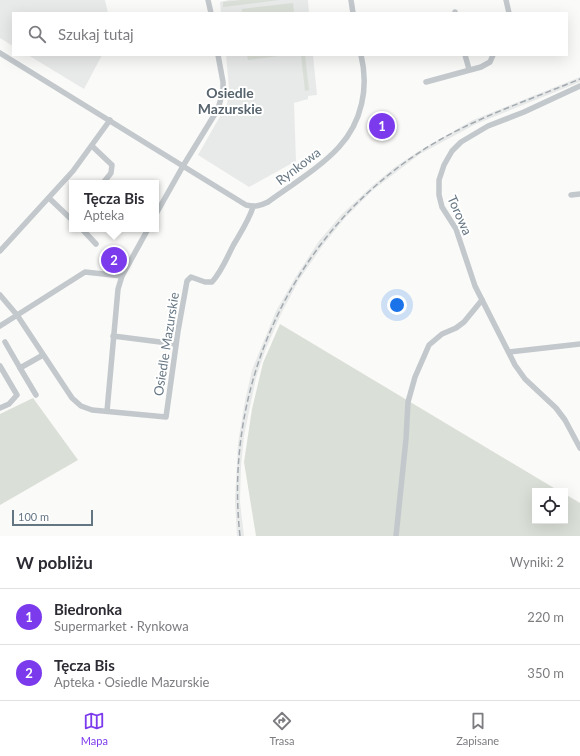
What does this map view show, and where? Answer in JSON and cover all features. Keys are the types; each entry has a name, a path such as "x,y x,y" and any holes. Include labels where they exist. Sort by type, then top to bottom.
{"street":[{"path":"208,0 211,12"},
{"path":"351,0 353,12"},
{"path":"506,0 509,12"},
{"path":"0,53 246,205 253,207"},
{"path":"159,209 183,166 211,122 222,100 223,82 218,56"},
{"name":"Rynkowa","path":"253,207 260,206 268,202 328,158 346,138 354,126 363,100 365,84 364,65 361,56"},
{"path":"465,56 469,69"},
{"path":"426,82 480,67 490,62 493,56"},
{"name":"Torowa","path":"580,86 524,112 475,132 461,142 452,151 439,180 439,195 442,207 456,229 475,286 515,365 525,379 556,408 573,432 580,448"},
{"path":"0,251 73,171 110,120"},
{"path":"92,146 112,165 111,173 105,180"},
{"path":"571,195 580,194"},
{"path":"49,198 69,216"},
{"name":"Osiedle Mazurskie","path":"0,295 17,315 72,398 81,406 92,410 166,417 176,344 187,281 191,277 205,282 212,282 224,265 250,216 253,207"},
{"path":"85,232 96,244"},
{"path":"107,411 118,289 122,276 146,232"},
{"path":"0,326 85,272 122,276"},
{"path":"396,536 410,390 429,346 442,334 456,328 464,322 482,300"},
{"path":"114,336 176,344"},
{"path":"5,342 36,395"},
{"path":"509,352 580,344"},
{"path":"20,368 43,355"},
{"path":"0,366 17,395 9,404 0,408"},
{"path":"573,432 580,432"}],"shaded area":[{"path":"0,0 105,0 108,12 12,12 12,45 0,38"},
{"path":"229,0 308,0 309,12 221,12 220,2"},
{"path":"242,0 279,0 223,7 223,2"},
{"path":"293,3 294,12 242,12 242,9"},
{"path":"30,56 101,56 84,89"},
{"path":"226,56 313,56 317,95 308,96 308,99 294,103 296,161 249,187 198,155 227,104 229,88"},
{"path":"247,56 279,56 248,60"},
{"path":"301,56 305,56 309,90 305,91"},
{"path":"580,77 580,82 476,124 420,154 373,190 345,218 323,245 299,280 281,314 265,351 256,378 244,436 241,466 240,502 244,536 237,536 235,501 238,443 252,370 276,311 319,241 342,214 371,187 395,167 419,151 473,120"},
{"path":"280,324 554,488 532,488 532,524 568,524 568,496 580,503 580,536 256,536 244,462 252,409 263,363"},
{"path":"33,398 78,460 0,505 0,414"}],"railway":[{"path":"240,536 238,479 243,423 256,369 277,317 304,268 338,224 377,184 423,150 460,129 580,79"}],"place":[{"name":"Biedronka","path":"382,126"},
{"name":"Tęcza Bis","path":"114,260"}],"district":[{"name":"Osiedle Mazurskie","path":"230,102"}]}
